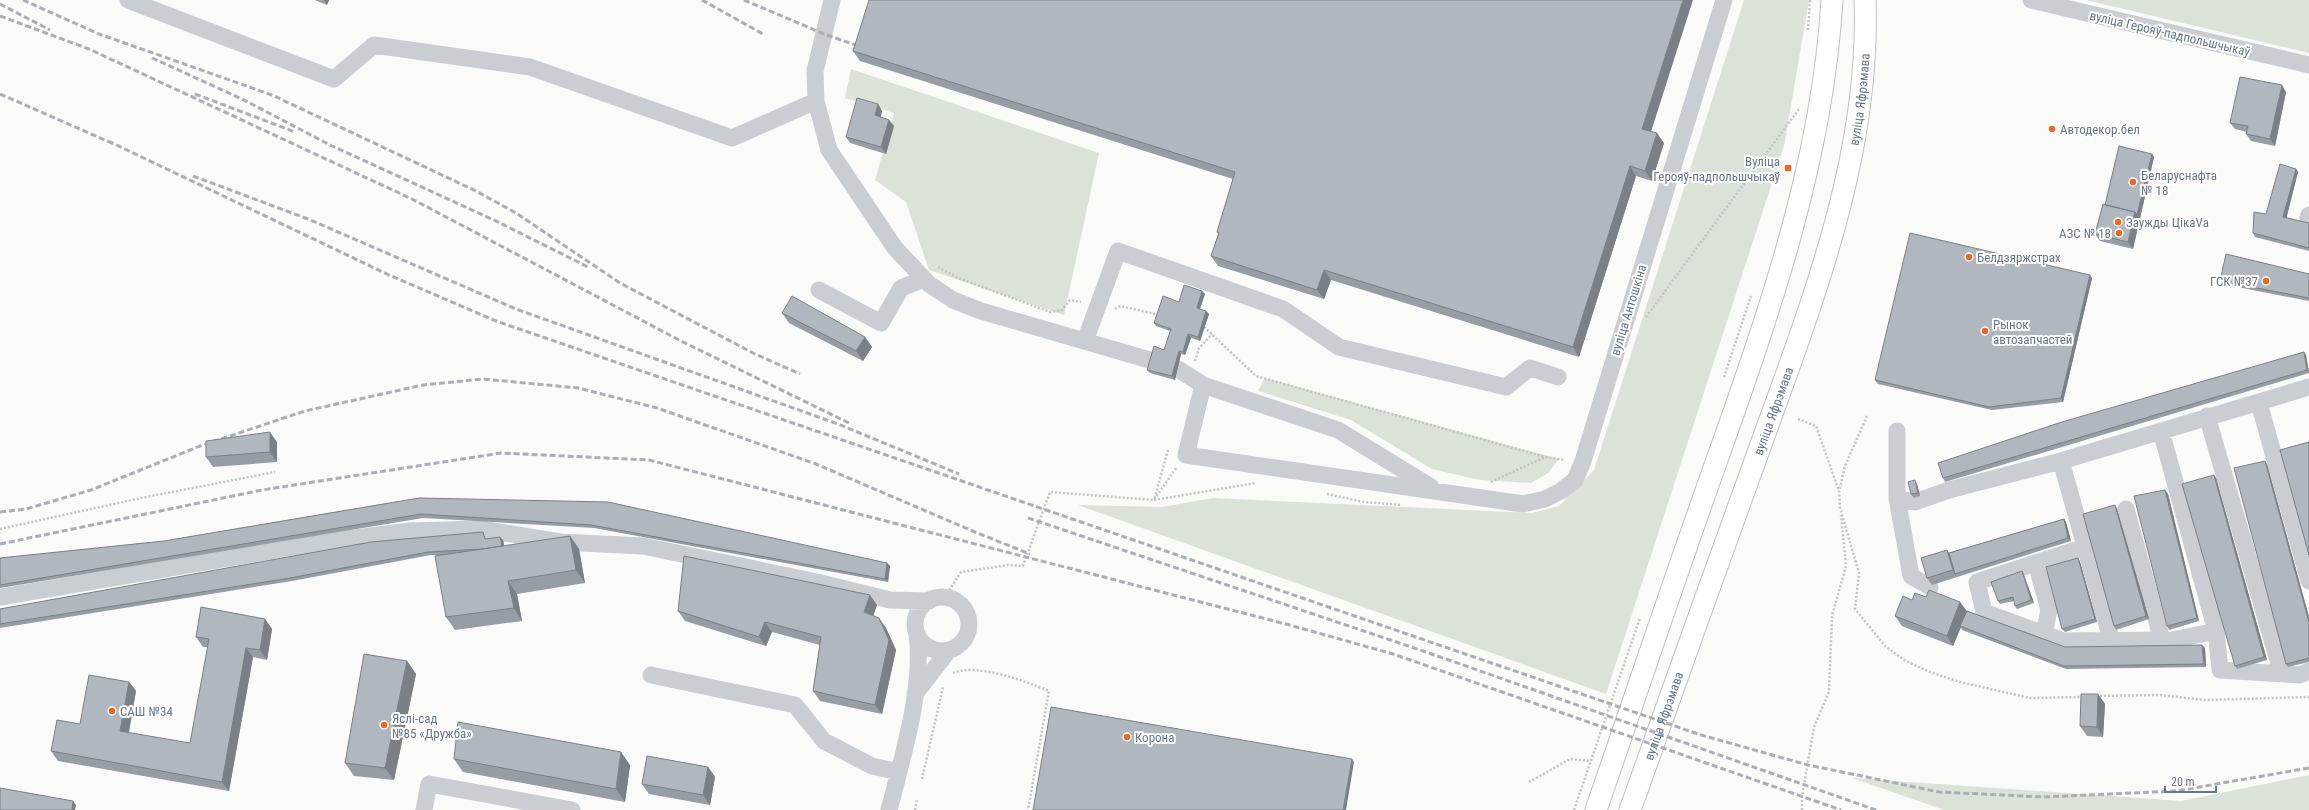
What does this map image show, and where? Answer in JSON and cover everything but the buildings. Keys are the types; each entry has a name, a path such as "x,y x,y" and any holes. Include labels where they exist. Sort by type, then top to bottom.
{"main road":[{"path":"1596,810 1742,390 1788,247 1823,88 1832,0"},
{"name":"вуліца Яфрэмава","path":"1630,810 1780,392 1812,297 1842,199 1854,150 1863,87 1866,29 1865,0"}],"street":[{"path":"128,0 334,78 374,45 530,67 732,138 816,101"},
{"path":"832,0 815,71 816,101 829,150 895,248 924,279 953,300 981,311 1153,361"},
{"name":"вуліца Антошкіна","path":"1186,455 1436,490 1523,504 1545,499 1561,491 1575,480 1583,461 1724,0"},
{"name":"вуліца Герояў-падпольшчыкаў","path":"2032,0 2309,65"},
{"path":"1085,341 1118,251 1282,309 1339,347 1506,387 1530,368 1558,377"},
{"path":"819,290 881,323 901,288 924,279"},
{"path":"1178,369 1203,385 1338,430 1436,490"},
{"path":"1186,455 1203,385"},
{"path":"1897,498 1914,502 1949,490 2061,461 2207,416 2259,403 2309,388"},
{"path":"2259,403 2309,581"},
{"path":"2207,416 2282,674"},
{"path":"1897,431 1897,498 1911,576 1930,587"},
{"path":"2161,431 2216,631 2220,670 2300,675 2309,671"},
{"path":"2061,461 2111,639"},
{"path":"2126,509 2162,640"},
{"path":"0,598 316,543 410,531 481,529 560,542 643,546 818,582 890,600 929,601 946,597 954,600 964,608 968,620 967,633 960,644 949,650 915,694"},
{"path":"2085,547 1977,582 1984,612 2063,640 2172,640 2216,631"},
{"path":"2036,563 2049,610 2044,634"},
{"path":"890,600 911,612 916,628 925,645 936,651 949,650"},
{"path":"889,810 899,772 915,694 918,647 916,628 919,609 929,601"},
{"path":"651,675 795,704 824,741 872,766 899,772"},
{"path":"424,810 429,784 572,810"}],"path":[{"path":"1641,323 1800,107"},
{"path":"933,264 958,278 1050,312 1062,310 1070,300 1113,310 1120,306 1160,315"},
{"path":"1204,327 1256,376 1545,457 1572,461"},
{"path":"1798,419 1816,426 1839,492"},
{"path":"946,597 961,572 1009,565 1023,566 1050,492 1154,500 1186,455"},
{"path":"1490,482 1545,457"},
{"path":"0,529 141,498 275,472"},
{"path":"1802,810 1802,796 1814,727 1829,692 1832,616 1846,566 1840,508"},
{"path":"950,676 964,669 1016,677 1049,691 1028,810"},
{"path":"922,779 945,682"},
{"path":"1529,782 1570,759 1590,761"},
{"path":"915,810 917,799"}],"shaded area":[{"path":"1744,0 1809,0 1784,146 1606,694 1078,505 1162,507 1213,498 1532,513 1559,506 1594,470"},
{"path":"2086,0 2309,0 2309,53"},
{"path":"851,69 1099,153 1064,315 929,270 906,202 875,180 894,113 845,98"},
{"path":"1265,378 1559,459 1548,473 1531,483 1480,480 1432,469 1351,420 1258,391"},
{"path":"2309,775 2309,810 1944,810 1852,778 2181,801"}],"railway":[{"path":"23,0 99,34 272,95 476,191 516,213 620,283 753,353 800,374"},
{"path":"702,0 763,34"},
{"path":"744,0 824,34 864,48"},
{"path":"0,4 50,30"},
{"path":"0,16 89,49 412,199 681,341 849,423"},
{"path":"152,58 242,99 332,146 494,220 588,267"},
{"path":"0,94 114,144"},
{"path":"195,94 295,132"},
{"path":"108,141 389,275 496,321 1701,735 1808,765 1939,792 2044,797 2176,791 2309,768"},
{"path":"193,176 308,219 516,309 838,424 959,474"},
{"path":"0,512 26,509 91,490 200,446 305,411 423,385 483,379 578,388 657,408 816,464 1030,554"},
{"path":"0,544 262,490 501,453 649,460 1286,624 1393,654 1841,810"},
{"path":"1028,518 1426,652 1876,810"}],"place":[{"name":"Автодекор.бел","path":"2052,129"},
{"name":"Вуліца Герояў-падпольшчыкаў","path":"1788,168"},
{"name":"Беларуснафта № 18","path":"2133,182"},
{"name":"Заужды ЦікаVа","path":"2118,222"},
{"name":"АЗС № 18","path":"2119,233"},
{"name":"Белдзяржстрах","path":"1969,257"},
{"name":"ГСК №37","path":"2266,281"},
{"name":"Рынок автозапчастей","path":"1985,331"},
{"name":"САШ №34","path":"112,711"},
{"name":"Яслі-сад №85 «Дружба»","path":"384,725"},
{"name":"Корона","path":"1127,737"}]}
